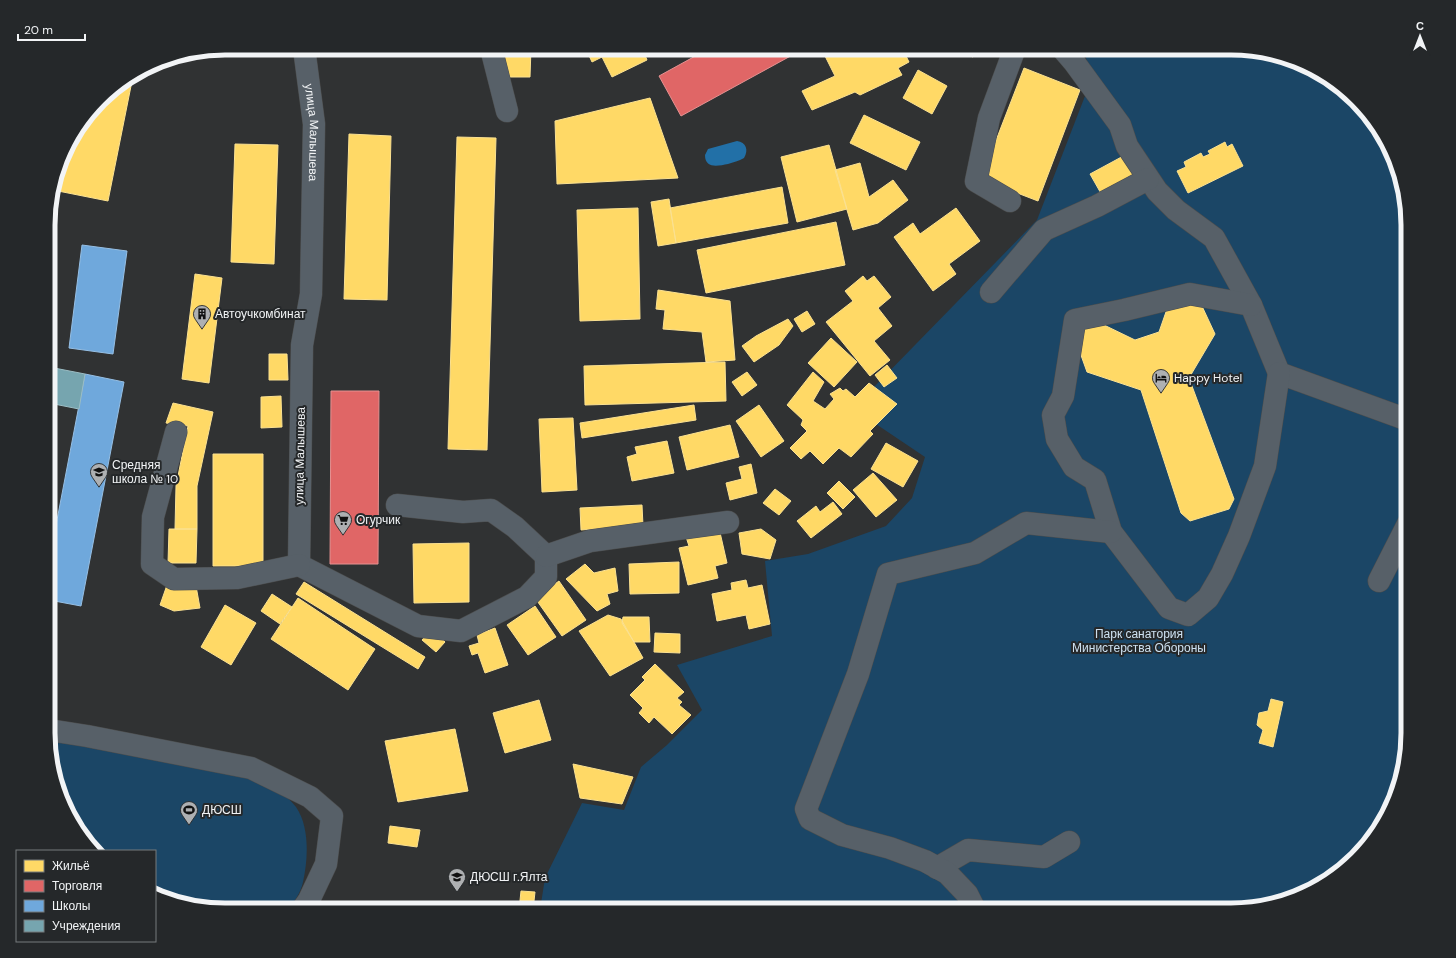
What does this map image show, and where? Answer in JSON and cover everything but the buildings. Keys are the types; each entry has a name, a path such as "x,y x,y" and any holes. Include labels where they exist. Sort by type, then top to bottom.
{"street":[{"name":"улица Малышева","path":"299,565 302,345 311,294 314,124 305,55"},
{"path":"493,55 507,111"},
{"path":"1010,202 976,182 989,118 1012,55"},
{"path":"1068,55 1120,124 1127,146 1157,192 1176,210 1214,238 1251,305 1279,373 1265,466 1240,536 1222,574 1208,598 1188,615 1169,608 1111,532 1095,480 1074,467 1057,439 1053,415 1063,396 1075,320 1190,294 1251,305"},
{"path":"991,292 1044,230 1097,206 1148,178"},
{"path":"1279,373 1401,417"},
{"path":"176,432 153,517 152,564 174,579 237,578 299,565 418,626 461,631 527,597 546,577 546,556 515,527 491,510 463,512 397,505"},
{"path":"546,556 590,541 728,522"},
{"path":"972,903 967,894 947,873 925,861 890,848 842,836 810,819 806,809 858,674 888,574 975,553 1026,523 1111,532"},
{"path":"1379,581 1401,538"},
{"path":"55,731 251,768 310,797 332,816 326,864 307,903"},
{"path":"937,868 968,850 1044,857 1069,842"}],"green space":[{"name":"Парк санатория Министерства Обороны","path":"1085,55 1242,55 1264,58 1286,64 1306,72 1335,90 1359,113 1366,121 1384,150 1392,170 1398,192 1401,214 1401,744 1398,766 1392,788 1384,808 1366,837 1335,868 1306,886 1286,894 1264,900 1242,903 541,903 545,878 582,803 624,810 641,767 667,745 702,710 677,665 772,636 765,561 808,554 886,526 912,498 925,457 870,420 875,386 1037,220 1092,78"},
{"name":"ДЮСШ","path":"55,741 256,773 277,788 292,802 301,815 304,824 307,854 303,882 293,903 214,903 192,900 156,888 156,850 102,850 90,837 72,808 64,788 56,756"}],"shaded area":[{"path":"737,141 743,143 746,147 746,155 744,158 728,164 713,166 707,163 705,155 708,149"}],"place":[{"name":"Автоучкомбинат","path":"202,329"},
{"name":"Happy Hotel","path":"1161,393"},
{"name":"Средняя школа № 10","path":"99,487"},
{"name":"Огурчик","path":"343,535"},
{"name":"ДЮСШ","path":"189,825"},
{"name":"ДЮСШ г.Ялта","path":"457,892"}]}
